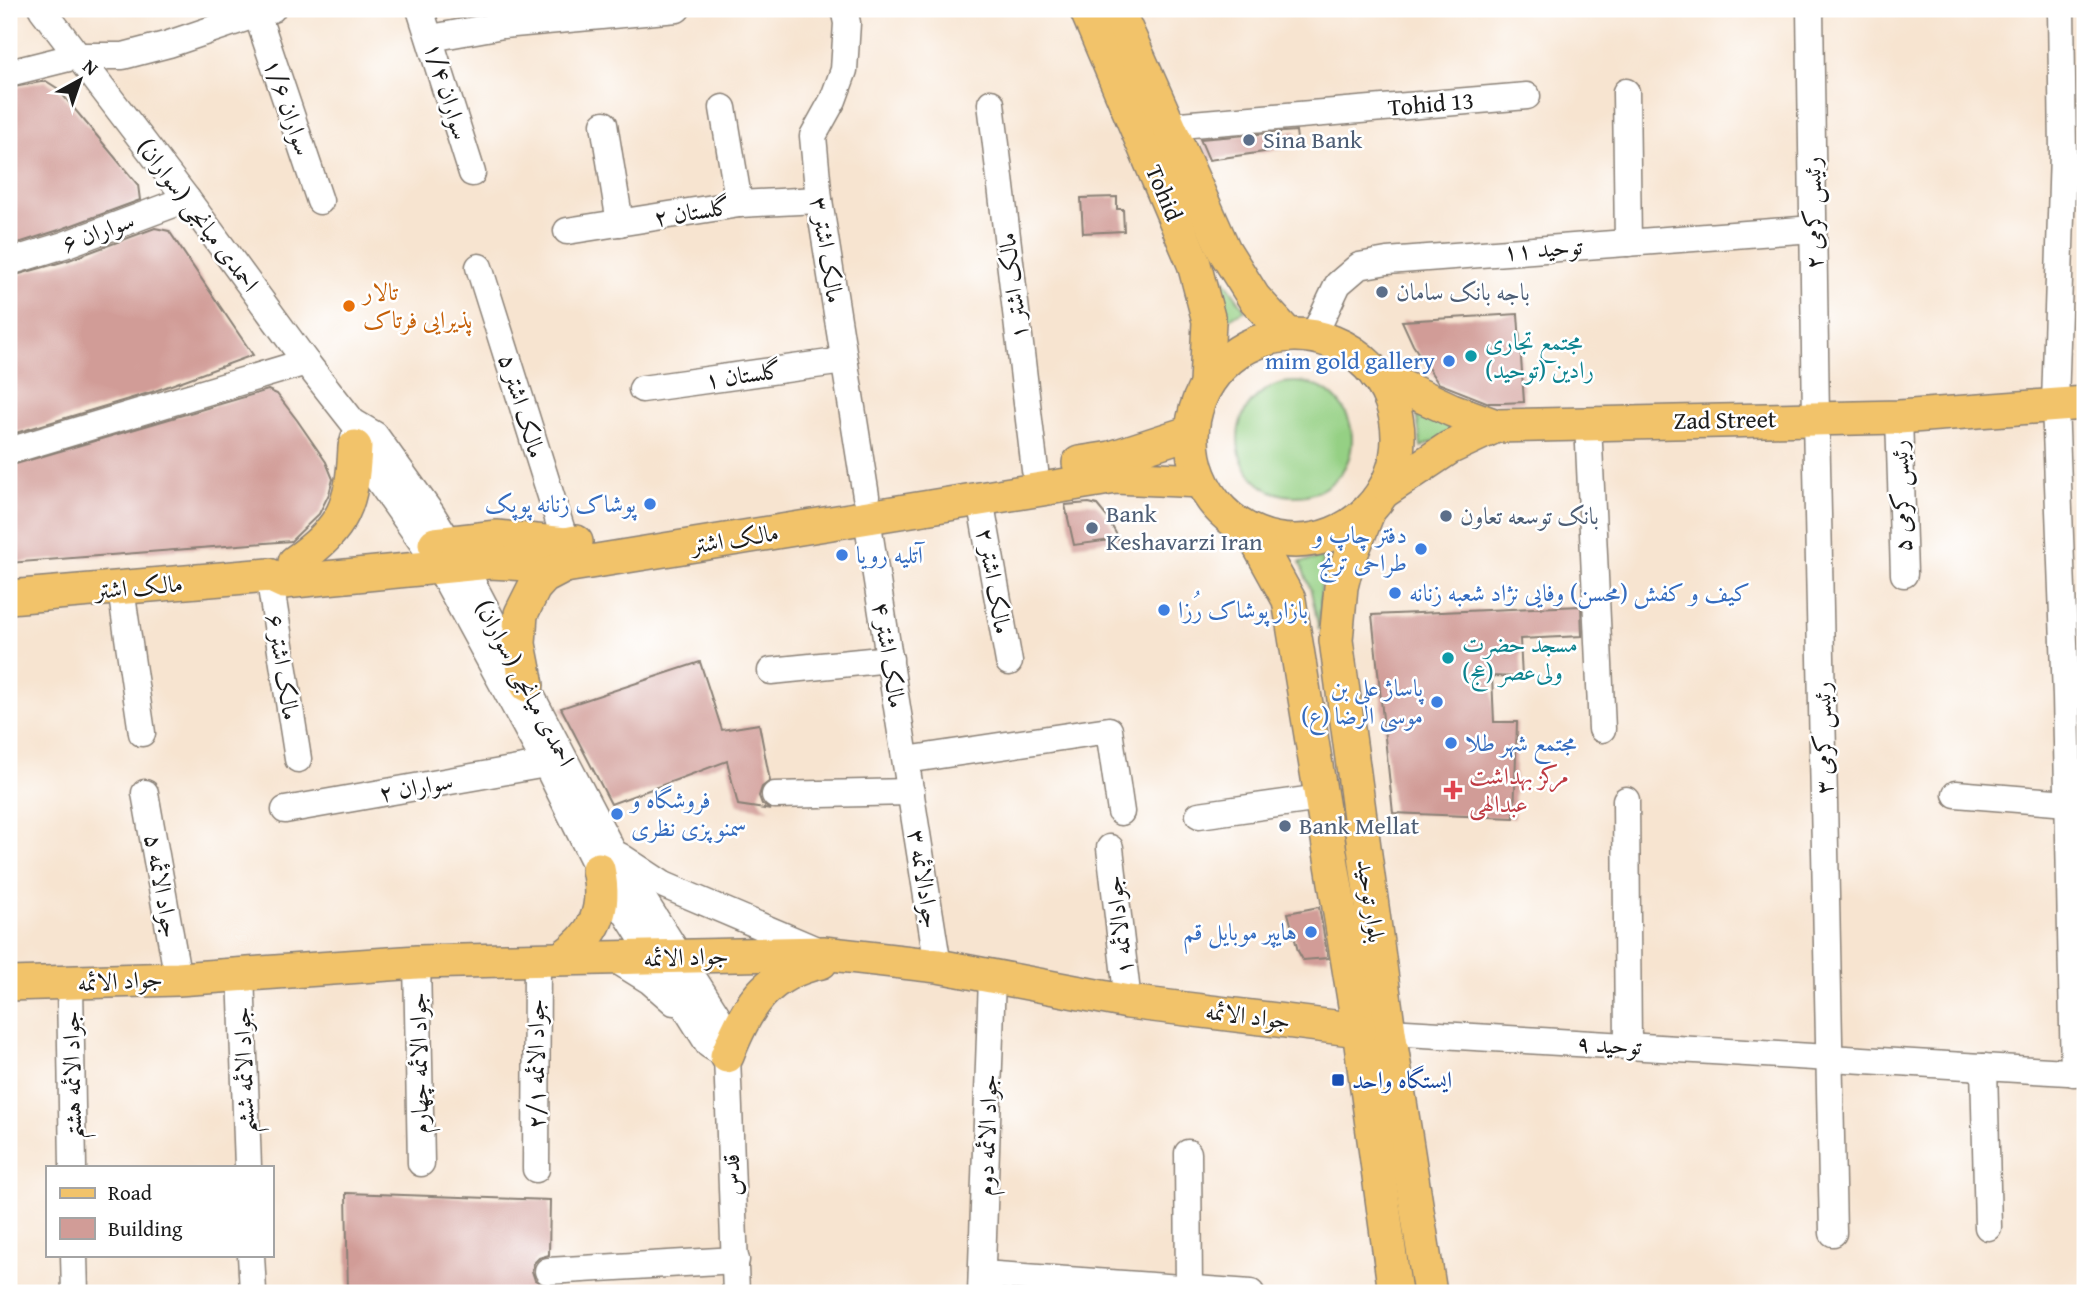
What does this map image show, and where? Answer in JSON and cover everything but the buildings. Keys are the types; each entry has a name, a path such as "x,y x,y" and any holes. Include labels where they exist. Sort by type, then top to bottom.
{"main road":[{"name":"Tohid","path":"1086,9 1194,264 1209,321 1206,384"},
{"name":"Tohid","path":"1117,9 1224,250 1254,298 1301,336"},
{"path":"1376,375 1389,396 1396,420 1398,445 1394,469 1376,502 1348,527 1313,540 1276,540 1252,533 1231,520 1213,502 1200,481 1193,457 1191,432 1196,407 1206,384 1221,365 1241,350 1264,340 1301,336 1337,344 1376,375 1452,410 1496,426"},
{"name":"Zad Street","path":"1376,502 1448,449 1496,426 1899,417 2070,403"},
{"name":"مالک اشتر","path":"9,597 121,589 282,568 444,554 490,562 565,555 867,507 1035,470 1111,458 1191,432"},
{"path":"282,568 330,533 341,519 349,500 354,434"},
{"name":"مالک اشتر","path":"867,507 980,499 1116,477 1200,481"},
{"name":"بلوار توحید","path":"1376,502 1340,587 1336,640 1374,1031 1395,1293"},
{"name":"بلوار توحید","path":"1252,533 1289,600 1321,797 1430,1293"},
{"name":"مالک اشتر","path":"282,568 284,582 383,571 497,537 565,555"},
{"path":"527,685 519,643 521,614 534,588 565,555"},
{"path":"549,958 580,944 592,929 601,908 605,860"},
{"path":"727,1056 740,1023 755,1000 774,981 793,969 836,955"},
{"name":"جواد الائمه","path":"9,984 178,979 417,962 836,955 938,966 1128,1002 1374,1031"}],"street":[{"name":"احمدی میانجی (سواران)","path":"42,9 187,199 306,362 354,434 444,554 527,685 605,860"},
{"name":"سواران ۱/۴","path":"421,9 472,173"},
{"path":"431,38 503,24 677,9"},
{"name":"مالک اشتر ۳","path":"844,9 847,23 844,70 833,100 813,136 819,200 867,507"},
{"name":"رئیس کرمی ۲","path":"1810,9 1816,418"},
{"path":"2061,9 2070,403 2067,803 2077,894 2080,1073"},
{"path":"9,73 77,55 123,56 169,44 264,11"},
{"name":"سواران ۱/۶","path":"264,11 320,201"},
{"path":"1626,92 1628,243"},
{"name":"Tohid 13","path":"1168,126 1527,96"},
{"name":"مالک اشتر ۱","path":"991,103 1035,470"},
{"path":"723,108 739,204"},
{"path":"604,124 620,223"},
{"name":"سواران ۶","path":"9,262 64,245 187,199"},
{"name":"گلستان ۲","path":"567,232 739,204 819,200"},
{"name":"توحید ۱۱","path":"1301,336 1338,284 1359,266 1387,261 1813,229"},
{"name":"مالک اشتر ۵","path":"479,267 565,555"},
{"name":"گلستان ۱","path":"642,389 844,361"},
{"path":"9,451 306,362"},
{"name":"رئیس کرمی ۵","path":"1899,417 1904,574"},
{"name":"رئیس کرمی ۳","path":"1816,418 1833,1233"},
{"path":"1588,423 1602,729"},
{"name":"احمدی میانجی (سواران)","path":"354,434 375,435 420,497 444,554 464,615 546,764 668,958"},
{"path":"420,497 461,527 497,537"},
{"name":"مالک اشتر ۲","path":"980,499 1009,662"},
{"name":"مالک اشتر ۴","path":"867,507 911,792"},
{"name":"مالک اشتر ۶","path":"282,568 298,759"},
{"path":"383,571 425,585 464,615"},
{"path":"121,589 142,733"},
{"path":"771,671 890,659"},
{"path":"906,760 1109,730 1121,812"},
{"name":"سواران ۲","path":"285,810 546,764"},
{"path":"775,795 911,792"},
{"name":"جوادالائمه ۳","path":"911,792 938,966"},
{"name":"جواد الائمه ۵","path":"145,793 178,979"},
{"path":"1956,794 2067,803"},
{"path":"1199,815 1321,797"},
{"path":"1626,800 1628,1046"},
{"name":"جوادالائمه ۱","path":"1110,848 1128,1002"},
{"path":"605,860 836,955"},
{"name":"جواد الائمه ۲/۱","path":"536,1169 549,958"},
{"path":"613,958 650,981 695,1022"},
{"path":"668,958 695,1022 709,1045 727,1056"},
{"name":"قدس","path":"668,958 729,1034 727,1056 736,1293"},
{"name":"جواد الائمه چهارم","path":"417,962 421,1163"},
{"name":"جواد الائمه ششم","path":"240,973 248,1166"},
{"name":"جواد الائمه دوم","path":"982,1284 992,978"},
{"name":"جواد الائمه هشتم","path":"70,984 73,1166"},
{"name":"توحید ۹","path":"1374,1031 2080,1073"},
{"path":"1984,1067 1989,1227"},
{"path":"1188,1153 1189,1291"},
{"path":"75,1256 75,1293"},
{"path":"251,1256 253,1291"},
{"path":"548,1271 736,1260"},
{"path":"982,1284 1251,1293"}],"green space":[{"path":"1210,259 1245,310 1229,319"},
{"path":"1295,382 1317,386 1335,399 1348,417 1352,439 1348,461 1335,479 1317,492 1295,496 1273,492 1255,479 1242,461 1238,439 1242,417 1255,399 1273,386"},
{"path":"1417,416 1462,429 1421,447"},
{"path":"1323,558 1319,630 1311,591 1300,562"}],"place":[{"name":"Sina Bank","path":"1249,140"},
{"name":"باجه بانک سامان","path":"1382,292"},
{"name":"تالار پذیرایی فرتاک","path":"349,306"},
{"name":"مجتمع تجاری رادین (توحید)","path":"1471,356"},
{"name":"mim gold gallery","path":"1449,361"},
{"name":"پوشاک زنانه پوپک","path":"650,504"},
{"name":"بانک توسعه تعاون","path":"1446,516"},
{"name":"Bank Keshavarzi Iran","path":"1092,528"},
{"name":"دفتر چاپ و طراحی ترنج","path":"1421,549"},
{"name":"آتلیه رویا","path":"842,555"},
{"name":"کیف و کفش (محسن) وفایی نژاد شعبه زنانه","path":"1395,593"},
{"name":"بازار پوشاک رُزا","path":"1164,610"},
{"name":"مسجد حضرت ولی‌عصر (عج)","path":"1448,658"},
{"name":"پاساژ علی بن موسی الرضا (ع)","path":"1437,702"},
{"name":"مجتمع شهر طلا","path":"1451,743"},
{"name":"مرکز بهداشت عبدالهی","path":"1453,790"},
{"name":"فروشگاه و سمنو پزی نظری","path":"617,814"},
{"name":"Bank Mellat","path":"1285,826"},
{"name":"هایپر موبایل قم","path":"1311,932"},
{"name":"ایستگاه واحد","path":"1338,1080"}]}
